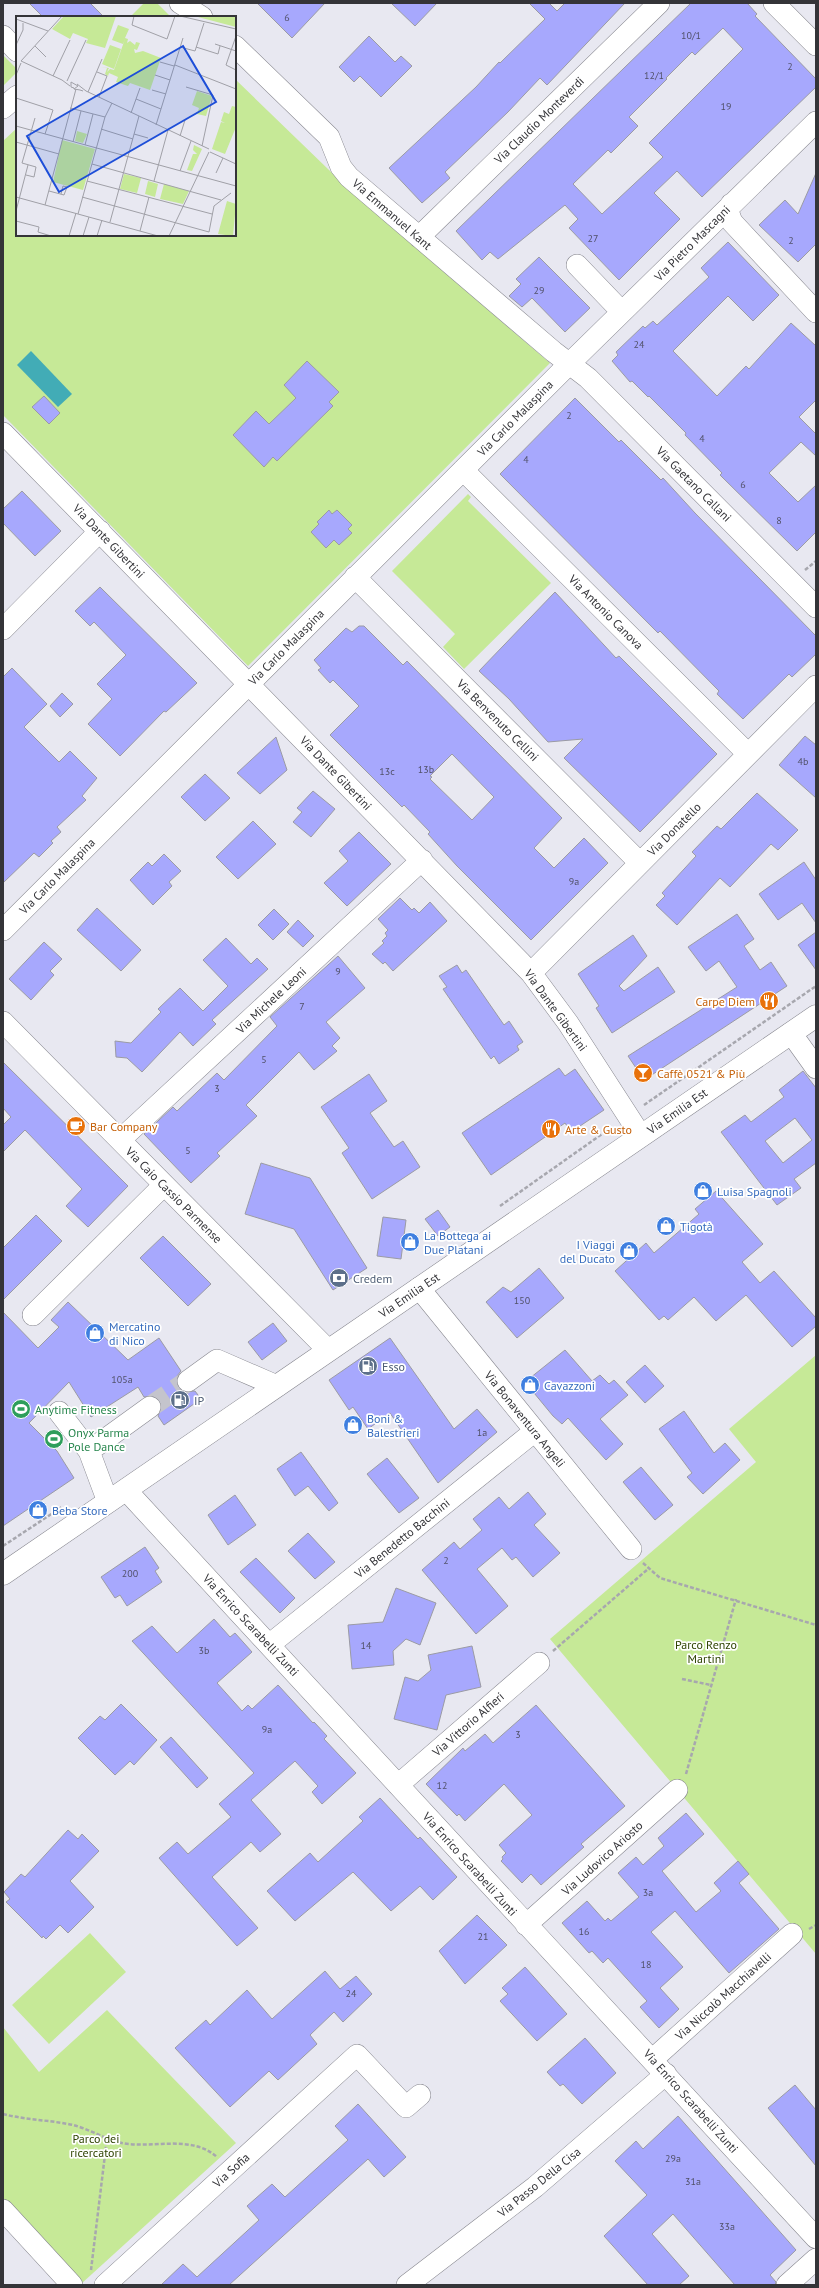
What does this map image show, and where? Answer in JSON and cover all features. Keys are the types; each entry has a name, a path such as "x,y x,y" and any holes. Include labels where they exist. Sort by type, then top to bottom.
{"main road":[{"name":"Via Emilia Est","path":"3,1574 816,1016"}],"street":[{"path":"180,3 200,16"},
{"name":"Via Claudio Monteverdi","path":"419,237 659,3"},
{"path":"774,3 816,45"},
{"path":"3,36 16,50"},
{"name":"Via Emmanuel Kant","path":"236,47 329,137 341,167 349,177 569,364"},
{"path":"3,108 16,97"},
{"name":"Via Pietro Mascagni","path":"569,364 816,122"},
{"path":"731,204 728,212 732,222 816,312"},
{"path":"577,265 622,312"},
{"name":"Via Carlo Malaspina","path":"3,930 569,364"},
{"name":"Via Gaetano Callani","path":"569,364 588,378 816,608"},
{"name":"Via Dante Gibertini","path":"3,432 531,972 568,1023 641,1136"},
{"name":"Via Antonio Canova","path":"463,470 748,754"},
{"path":"3,629 100,531"},
{"name":"Via Benvenuto Cellini","path":"355,578 640,863"},
{"name":"Via Donatello","path":"531,972 816,686"},
{"name":"Via Michele Leoni","path":"120,1140 422,860"},
{"name":"Via Caio Cassio Parmense","path":"3,1022 328,1350"},
{"path":"791,1032 816,1068"},
{"path":"32,1315 164,1185"},
{"name":"Via Bonaventura Angeli","path":"419,1288 631,1549"},
{"path":"188,1381 217,1360 277,1386"},
{"path":"89,1451 150,1407"},
{"path":"59,1412 89,1451 108,1502"},
{"name":"Via Benedetto Bacchini","path":"269,1645 535,1431"},
{"name":"Via Enrico Scarabelli Zunti","path":"126,1490 526,1925 660,2066 816,2238"},
{"name":"Via Vittorio Alfieri","path":"398,1785 539,1663"},
{"name":"Via Ludovico Ariosto","path":"526,1925 677,1790"},
{"name":"Via Niccolò Macchiavelli","path":"660,2066 792,1934"},
{"name":"Via Sofia","path":"89,2282 231,2170 357,2056 406,2107 420,2095"},
{"name":"Via Passo Della Cisa","path":"408,2285 535,2187 660,2066"},
{"path":"3,2210 89,2282"},
{"path":"787,2285 816,2258"}],"path":[{"path":"557,1647 648,1569"},
{"path":"660,1578 736,1599 816,1625"},
{"path":"677,1790 686,1775 736,1599"},
{"path":"682,1679 711,1685"},
{"path":"3,2114 21,2119 75,2126 122,2143 149,2146 165,2142 202,2149 214,2155 231,2170"},
{"path":"89,2282 107,2138"}],"green space":[{"path":"144,3 157,3 170,16 131,16"},
{"path":"3,55 16,68 16,73 3,86"},
{"path":"236,80 358,198 550,363 248,666 3,415 3,141 16,129 16,236 236,236"},
{"path":"468,494 471,497 468,501 551,583 464,669 443,647 455,634 392,571"},
{"name":"Parco Renzo Martini","path":"816,1355 816,1954 550,1639 756,1462 729,1429"},
{"path":"90,1933 126,1972 49,2044 12,2005"},
{"name":"Parco dei ricercatori","path":"107,2010 236,2143 81,2284 3,2199 3,2027 39,2072"}],"water":[{"path":"31,351 72,394 58,407 17,365"}],"building":[{"path":"29,3 90,3 103,16 42,16"},
{"path":"257,3 325,3 292,38"},
{"path":"391,3 437,3 415,26"},
{"path":"529,3 549,3 557,11 565,3 625,3 547,85 540,78 508,112 445,172 450,178 422,203 389,168 476,87 499,62 500,63 545,19"},
{"path":"691,3 747,3 757,14 755,16 816,79 816,87 702,197 677,171 654,193 680,219 619,280 569,228 578,219 565,205 498,259 490,252 482,260 456,231","holes":["723,28 743,49 649,143 663,157 602,214 573,184 608,150 611,153 638,126 629,117 692,52 695,55"]},
{"path":"369,36 395,62 401,56 412,66 381,97 360,76 354,82 339,67"},
{"path":"816,173 816,244 798,262 759,225 785,200 798,214"},
{"path":"728,242 779,295 753,321 728,296 673,351 717,396 746,366 749,369 791,323 816,346 816,400 799,417 816,434 816,456 801,442 769,473 798,502 816,485 816,532 797,551 720,475 722,473 685,435 686,433 649,396 648,397 632,381 630,382 612,361 618,355 616,352 643,326 645,328 653,321 657,325 709,277 701,268"},
{"path":"539,257 590,308 565,332 532,298 522,307 509,296 521,284 516,279"},
{"path":"307,361 339,392 329,402 333,406 277,461 273,457 264,467 233,435 256,411 269,424 296,398 284,385"},
{"path":"44,396 60,413 49,424 32,407"},
{"path":"575,398 619,442 621,440 661,480 663,478 695,513 816,636 816,654 792,677 789,674 743,719 717,694 719,691 660,631 658,633 500,474"},
{"path":"22,491 61,531 35,556 3,523 3,509"},
{"path":"329,510 332,514 337,510 352,525 348,529 352,533 339,545 334,540 326,548 311,532 319,524 317,522"},
{"path":"100,587 197,683 166,712 164,711 120,756 88,724 112,699 97,684 126,655 94,622 90,626 75,611"},
{"path":"555,592 616,658 619,656 717,754 640,832 564,758 583,739 548,742 509,699 479,671"},
{"path":"359,626 364,626 403,665 407,661 562,818 534,848 554,868 584,838 608,863 531,940 457,866 428,834 430,832 404,805 402,807 330,735 359,706 333,680 330,683 318,670 321,668 314,660 346,628 352,632","holes":["452,754 494,797 472,820 430,779 432,777 430,776"]},
{"path":"12,668 47,704 24,727 59,762 70,751 97,778 82,796 86,800 57,827 61,832 51,841 53,843 39,857 34,853 3,883 3,677"},
{"path":"62,693 73,704 60,717 50,706"},
{"path":"805,736 816,745 816,798 779,765"},
{"path":"276,737 287,770 260,794 237,773"},
{"path":"205,774 230,798 205,821 181,797"},
{"path":"313,791 335,809 311,837 293,822 302,812 297,808"},
{"path":"757,793 798,830 778,850 771,844 730,887 720,878 677,925 656,905 665,896 662,893 696,856 692,852 717,826 721,829"},
{"path":"253,821 276,844 238,879 216,857"},
{"path":"359,832 391,864 347,906 324,883 348,861 339,851"},
{"path":"164,854 181,871 169,882 172,886 153,905 130,880 148,862 152,866"},
{"path":"804,862 816,880 816,923 802,903 778,920 759,894"},
{"path":"400,898 412,910 414,908 419,913 430,902 447,921 393,971 385,962 383,964 372,954 384,943 382,941 387,936 385,933 388,930 378,919"},
{"path":"97,908 141,950 121,971 77,930"},
{"path":"274,909 289,924 273,940 258,925"},
{"path":"737,914 754,939 744,946 760,970 771,962 787,986 644,1080 628,1056 737,987 719,961 706,971 688,947"},
{"path":"298,920 314,936 303,947 287,932"},
{"path":"816,932 816,970 798,945"},
{"path":"633,935 647,956 619,986 624,991 658,967 675,992 612,1033 596,1008 599,1006 578,974"},
{"path":"226,938 251,964 257,958 268,969 212,1020 216,1024 193,1046 180,1032 142,1072 127,1058 116,1057 115,1041 131,1043 161,1012 158,1009 180,988 203,1011 228,986 203,960"},
{"path":"44,942 62,959 50,971 54,975 31,1000 9,979"},
{"path":"338,956 365,988 326,1022 340,1038 332,1046 337,1051 314,1070 299,1052 246,1105 257,1116 217,1153 220,1156 191,1183 144,1134 173,1107 177,1111 217,1073 224,1080 277,1026 270,1017"},
{"path":"457,965 462,973 466,970 504,1025 509,1021 523,1042 517,1046 519,1050 499,1064 494,1056 491,1059 443,989 447,987 439,976"},
{"path":"3,1062 128,1186 88,1227 66,1206 82,1189 25,1130 3,1152 3,1125 11,1117 3,1108"},
{"path":"559,1068 565,1076 575,1069 604,1110 571,1132 565,1123 491,1175 462,1133"},
{"path":"803,1071 816,1088 816,1163 794,1179 801,1188 777,1205 721,1132 745,1115 751,1122 784,1097 779,1090","holes":["795,1118 812,1140 783,1163 765,1141"]},
{"path":"369,1074 387,1101 370,1113 394,1147 403,1141 420,1167 372,1199 342,1153 349,1148 321,1107"},
{"path":"261,1163 310,1178 367,1268 333,1290 294,1229 245,1214"},
{"path":"716,1191 763,1244 742,1262 760,1283 774,1271 816,1318 816,1326 792,1347 746,1295 716,1321 694,1297 668,1320 664,1316 659,1320 615,1271 646,1243 654,1253 699,1214 695,1209"},
{"path":"438,1210 450,1227 438,1236 425,1219"},
{"path":"36,1215 62,1241 3,1300 3,1248"},
{"path":"383,1217 406,1220 401,1259 377,1256"},
{"path":"163,1236 211,1284 188,1306 140,1258"},
{"path":"539,1268 564,1298 517,1338 486,1302 503,1287 511,1292"},
{"path":"68,1302 128,1360 159,1338 181,1371 177,1376 178,1388 183,1392 195,1391 201,1399 164,1425 158,1416 162,1406 160,1400 155,1396 144,1397 138,1387 91,1417 69,1382 29,1423 57,1451 74,1478 3,1526 3,1312 38,1348 59,1327 51,1320"},
{"path":"273,1323 287,1341 262,1360 248,1342"},
{"path":"390,1338 454,1429 477,1409 497,1432 438,1483 390,1413 368,1429 353,1407 349,1410 329,1380"},
{"path":"565,1350 592,1381 600,1375 609,1384 614,1380 628,1395 600,1419 623,1444 606,1460 568,1418 562,1424 553,1416 525,1382"},
{"path":"645,1365 664,1386 645,1403 626,1382"},
{"path":"684,1411 714,1453 725,1443 740,1460 703,1494 687,1477 692,1473 659,1429"},
{"path":"301,1452 338,1503 329,1511 308,1486 295,1496 277,1469"},
{"path":"387,1458 419,1498 399,1513 367,1474"},
{"path":"641,1467 673,1505 655,1520 623,1482"},
{"path":"528,1492 546,1514 534,1525 560,1553 533,1577 516,1557 512,1560 502,1548 477,1569 508,1606 476,1634 422,1570 454,1542 460,1549 482,1530 473,1519 499,1497 509,1509"},
{"path":"235,1495 256,1525 228,1545 208,1515"},
{"path":"308,1533 335,1562 315,1579 288,1551"},
{"path":"145,1547 159,1568 155,1571 162,1582 127,1606 120,1595 115,1598 101,1577"},
{"path":"256,1558 295,1598 280,1613 240,1572"},
{"path":"396,1588 436,1603 420,1645 406,1639 393,1651 394,1665 352,1669 348,1625 383,1622"},
{"path":"214,1619 230,1637 235,1633 252,1652 217,1683 242,1711 248,1705 252,1709 278,1685 327,1736 324,1739 356,1773 322,1804 312,1792 318,1786 295,1761 251,1800 281,1834 260,1852 251,1842 212,1877 258,1928 237,1946 159,1858 177,1842 188,1854 231,1817 219,1804 254,1773 132,1641 152,1626 177,1653"},
{"path":"472,1646 481,1687 446,1695 437,1730 394,1719 405,1677 418,1681 431,1670 428,1655"},
{"path":"121,1704 157,1740 134,1765 130,1761 115,1775 78,1738 100,1716 105,1720"},
{"path":"536,1705 625,1806 581,1844 584,1847 541,1885 531,1874 522,1883 501,1861 503,1859 502,1857 506,1853 499,1845 532,1815 504,1784 465,1821 459,1814 457,1816 426,1784 463,1748 465,1751 485,1734 493,1743"},
{"path":"171,1737 208,1778 197,1788 160,1747"},
{"path":"380,1798 418,1839 420,1837 457,1877 433,1900 420,1886 391,1911 353,1872 295,1921 267,1891 310,1853 318,1862 363,1821 359,1817"},
{"path":"686,1813 704,1834 662,1871 696,1912 721,1891 714,1883 738,1861 749,1874 739,1883 779,1929 729,1973 675,1911 651,1932 683,1967 660,1988 679,2009 659,2028 640,2007 647,2001 608,1958 603,1963 592,1951 589,1953 562,1923 587,1901 605,1921 608,1918 611,1921 639,1897 618,1873 636,1857 643,1865 664,1846 658,1838"},
{"path":"68,1830 78,1839 82,1834 99,1851 70,1881 94,1907 68,1933 60,1925 46,1939 43,1936 42,1938 6,1902 10,1899 4,1892 21,1874 25,1877"},
{"path":"477,1915 507,1945 465,1984 439,1951"},
{"path":"525,1967 567,2014 537,2041 500,2001 508,1994 502,1988"},
{"path":"325,1971 340,1989 356,1976 372,1994 343,2022 334,2012 310,2035 317,2044 278,2080 269,2071 230,2107 175,2048 206,2020 210,2025 247,1990 272,2019"},
{"path":"585,2038 616,2073 582,2104 563,2084 560,2086 547,2072"},
{"path":"795,2085 816,2110 816,2166 768,2108"},
{"path":"358,2104 406,2157 384,2177 368,2159 229,2285 161,2285 183,2264 197,2277 259,2220 247,2206 272,2184 285,2197 348,2140 335,2126"},
{"path":"678,2116 796,2250 770,2275 776,2282 775,2285 735,2285 673,2214 652,2234 689,2276 679,2285 648,2285 604,2236 647,2195 615,2161 636,2141 643,2149"}],"tunnel":[{"path":"150,1407 188,1381"}],"place":[{"name":"Carpe Diem","path":"769,1001"},
{"name":"Caffè 0521 & Più","path":"643,1073"},
{"name":"Bar Company","path":"76,1126"},
{"name":"Arte & Gusto","path":"551,1129"},
{"name":"Luisa Spagnoli","path":"703,1191"},
{"name":"Tigotà","path":"666,1226"},
{"name":"La Bottega ai Due Platani","path":"410,1242"},
{"name":"I Viaggi del Ducato","path":"629,1251"},
{"name":"Credem","path":"339,1278"},
{"name":"Mercatino di Nico","path":"95,1333"},
{"name":"Esso","path":"368,1366"},
{"name":"Cavazzoni","path":"530,1385"},
{"name":"IP","path":"180,1400"},
{"name":"Anytime Fitness","path":"21,1409"},
{"name":"Boni & Balestrieri","path":"353,1425"},
{"name":"Onyx Parma Pole Dance","path":"54,1439"},
{"name":"Beba Store","path":"38,1510"}]}
